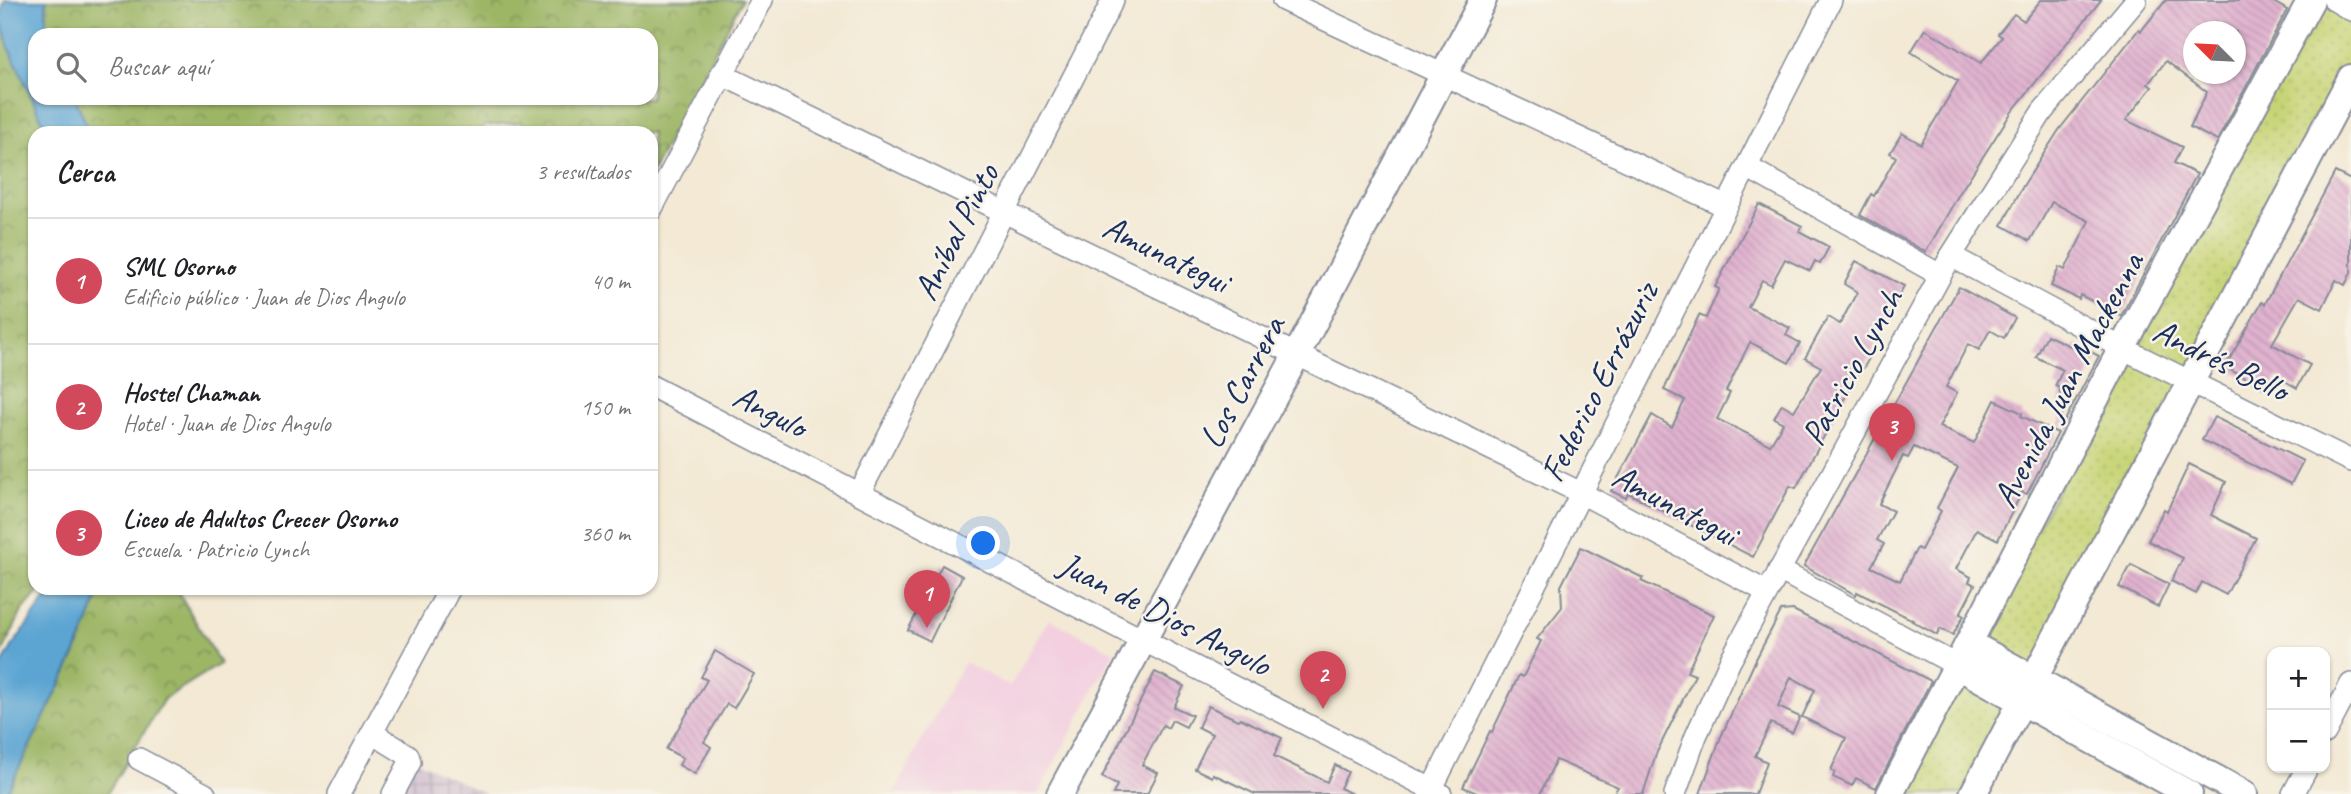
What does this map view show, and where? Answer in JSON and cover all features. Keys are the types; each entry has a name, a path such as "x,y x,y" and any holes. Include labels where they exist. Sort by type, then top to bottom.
{"main road":[{"name":"Los Carrera","path":"1060,794 1297,354 1482,0"},
{"name":"Avenida Juan Mackenna","path":"1890,794 2122,348 2311,0"},
{"path":"1973,794 2351,78"},
{"path":"1964,655 2028,690 2244,794"},
{"path":"2028,690 2189,794"}],"street":[{"path":"658,196 762,0"},
{"name":"Aníbal Pinto","path":"859,494 1113,0"},
{"path":"1283,0 1725,206"},
{"name":"Federico Errázuriz","path":"1434,792 1581,493 1830,0"},
{"name":"Patricio Lynch","path":"1675,794 1696,736 1730,662 1951,256 2042,112 2136,0"},
{"path":"2334,0 2351,10"},
{"name":"Amunategui","path":"721,74 1581,493 1767,592"},
{"path":"1747,167 1940,275"},
{"name":"Andrés Bello","path":"1951,256 2122,348 2351,461"},
{"name":"Angulo","path":"658,390 859,494"},
{"name":"Juan de Dios Angulo","path":"859,494 1434,792"},
{"path":"1779,570 1964,655"},
{"path":"340,794 446,595"},
{"path":"2330,724 2351,684"},
{"path":"372,733 408,755 410,762 393,794"},
{"path":"139,759 205,794"},
{"path":"2293,794 2304,773"}],"shaded area":[{"path":"1049,619 1114,652 1038,794 893,794 964,662 1010,686"},
{"path":"406,756 486,794 383,794"}],"green space":[{"path":"46,0 742,0 658,161 658,126 524,126 521,122 485,126 87,126 78,105 658,105 658,28 47,28"},
{"path":"2317,0 2351,0 2351,69 1965,794 1896,794"},
{"path":"0,17 9,48 28,89 28,105 35,105 45,126 28,126 28,595 36,595 22,611 0,657"},
{"path":"99,595 180,595 220,664 164,699 107,794 6,794 75,655"}],"water":[{"path":"5,0 46,0 47,28 28,28 28,89 9,48 0,17"},
{"path":"35,105 78,105 87,126 45,126"},
{"path":"48,595 99,595 75,655 6,794 0,794 0,668"}],"building":[{"path":"2041,0 2101,0 2011,113 1959,194 1926,252 1860,215 1896,157 1890,153 1902,133 1921,144 1958,81 1911,52 1925,29 1981,63 2002,37 1998,34 2014,14 2024,21"},
{"path":"2166,0 2270,0 2287,10 2217,141 2190,127 2207,92 2196,84 2246,84 2246,21 2183,21 2183,74 2166,61 2148,84 2152,87 2126,120 2182,147 2174,163 2197,174 2121,316 2080,295 2079,299 2051,286 2059,267 2065,270 2089,221 2052,202 2030,241 2002,225 2059,130 2139,29 2141,31"},
{"path":"2335,172 2351,180 2351,273 2345,285 2336,280 2322,309 2299,297 2272,344 2310,365 2297,388 2278,377 2269,391 2225,367 2262,302 2265,304"},
{"path":"1759,204 1802,226 1799,231 1829,247 1820,264 1815,261 1810,271 1785,259 1771,285 1762,280 1748,307 1790,328 1786,335 1800,343 1789,363 1750,342 1726,391 1730,393 1717,419 1770,445 1783,423 1774,418 1782,404 1794,411 1821,367 1805,358 1828,317 1840,324 1857,292 1844,284 1856,261 1904,286 1874,342 1877,344 1863,369 1861,368 1796,488 1790,486 1753,557 1628,493 1626,498 1611,491 1652,415 1672,427 1685,400 1664,390 1699,315 1706,318 1719,289 1715,287"},
{"path":"1959,287 2015,318 2004,338 1990,330 1979,350 1968,344 1946,387 1957,393 1939,427 1974,443 1995,400 2022,413 2021,416 2058,433 2027,494 2022,492 1998,540 1977,529 1956,569 1971,577 1969,582 1975,585 1953,635 1940,629 1937,635 1913,620 1857,592 1856,595 1804,566","holes":["1914,447 1958,468 1937,508 1941,511 1921,550 1917,548 1900,581 1871,567 1884,544 1877,540 1893,511 1879,504 1903,456 1908,458"]},
{"path":"2047,335 2074,348 2076,344 2099,356 2061,428 2060,388 2055,386 2063,370 2036,357"},
{"path":"2214,417 2303,461 2291,484 2202,440"},
{"path":"2189,464 2226,482 2211,515 2256,538 2226,595 2202,582 2196,594 2171,581 2183,558 2148,541 2164,509 2167,511"},
{"path":"1581,547 1643,578 1641,581 1714,615 1687,672 1695,675 1656,754 1643,794 1613,794 1618,787 1556,760 1540,794 1479,794 1463,787 1519,675 1523,677 1541,641 1537,639 1562,607 1561,586"},
{"path":"942,565 962,576 930,641 908,630"},
{"path":"2131,565 2169,584 2158,607 2119,587"},
{"path":"1793,610 1931,681 1876,788 1856,778 1852,786 1833,777 1835,772 1831,770 1846,738 1802,717 1815,690 1791,677 1778,707 1800,717 1792,733 1771,723 1755,756 1767,762 1755,794 1700,794 1720,739 1756,659 1781,611"},
{"path":"715,651 754,674 734,708 727,704 704,742 711,747 695,774 679,765 683,758 666,749 707,680 701,677"},
{"path":"1155,672 1184,686 1174,707 1192,715 1186,727 1172,720 1168,728 1163,725 1142,765 1158,773 1147,794 1113,794 1117,785 1102,777"},
{"path":"1208,706 1282,738 1274,756 1327,782 1335,765 1348,772 1340,788 1352,794 1255,794 1213,774 1212,777 1195,769 1212,734 1198,727"}],"place":[{"name":"Liceo de Adultos Crecer Osorno","path":"1892,461"},
{"name":"SML Osorno","path":"927,628"},
{"name":"Hostel Chaman","path":"1323,709"}]}
